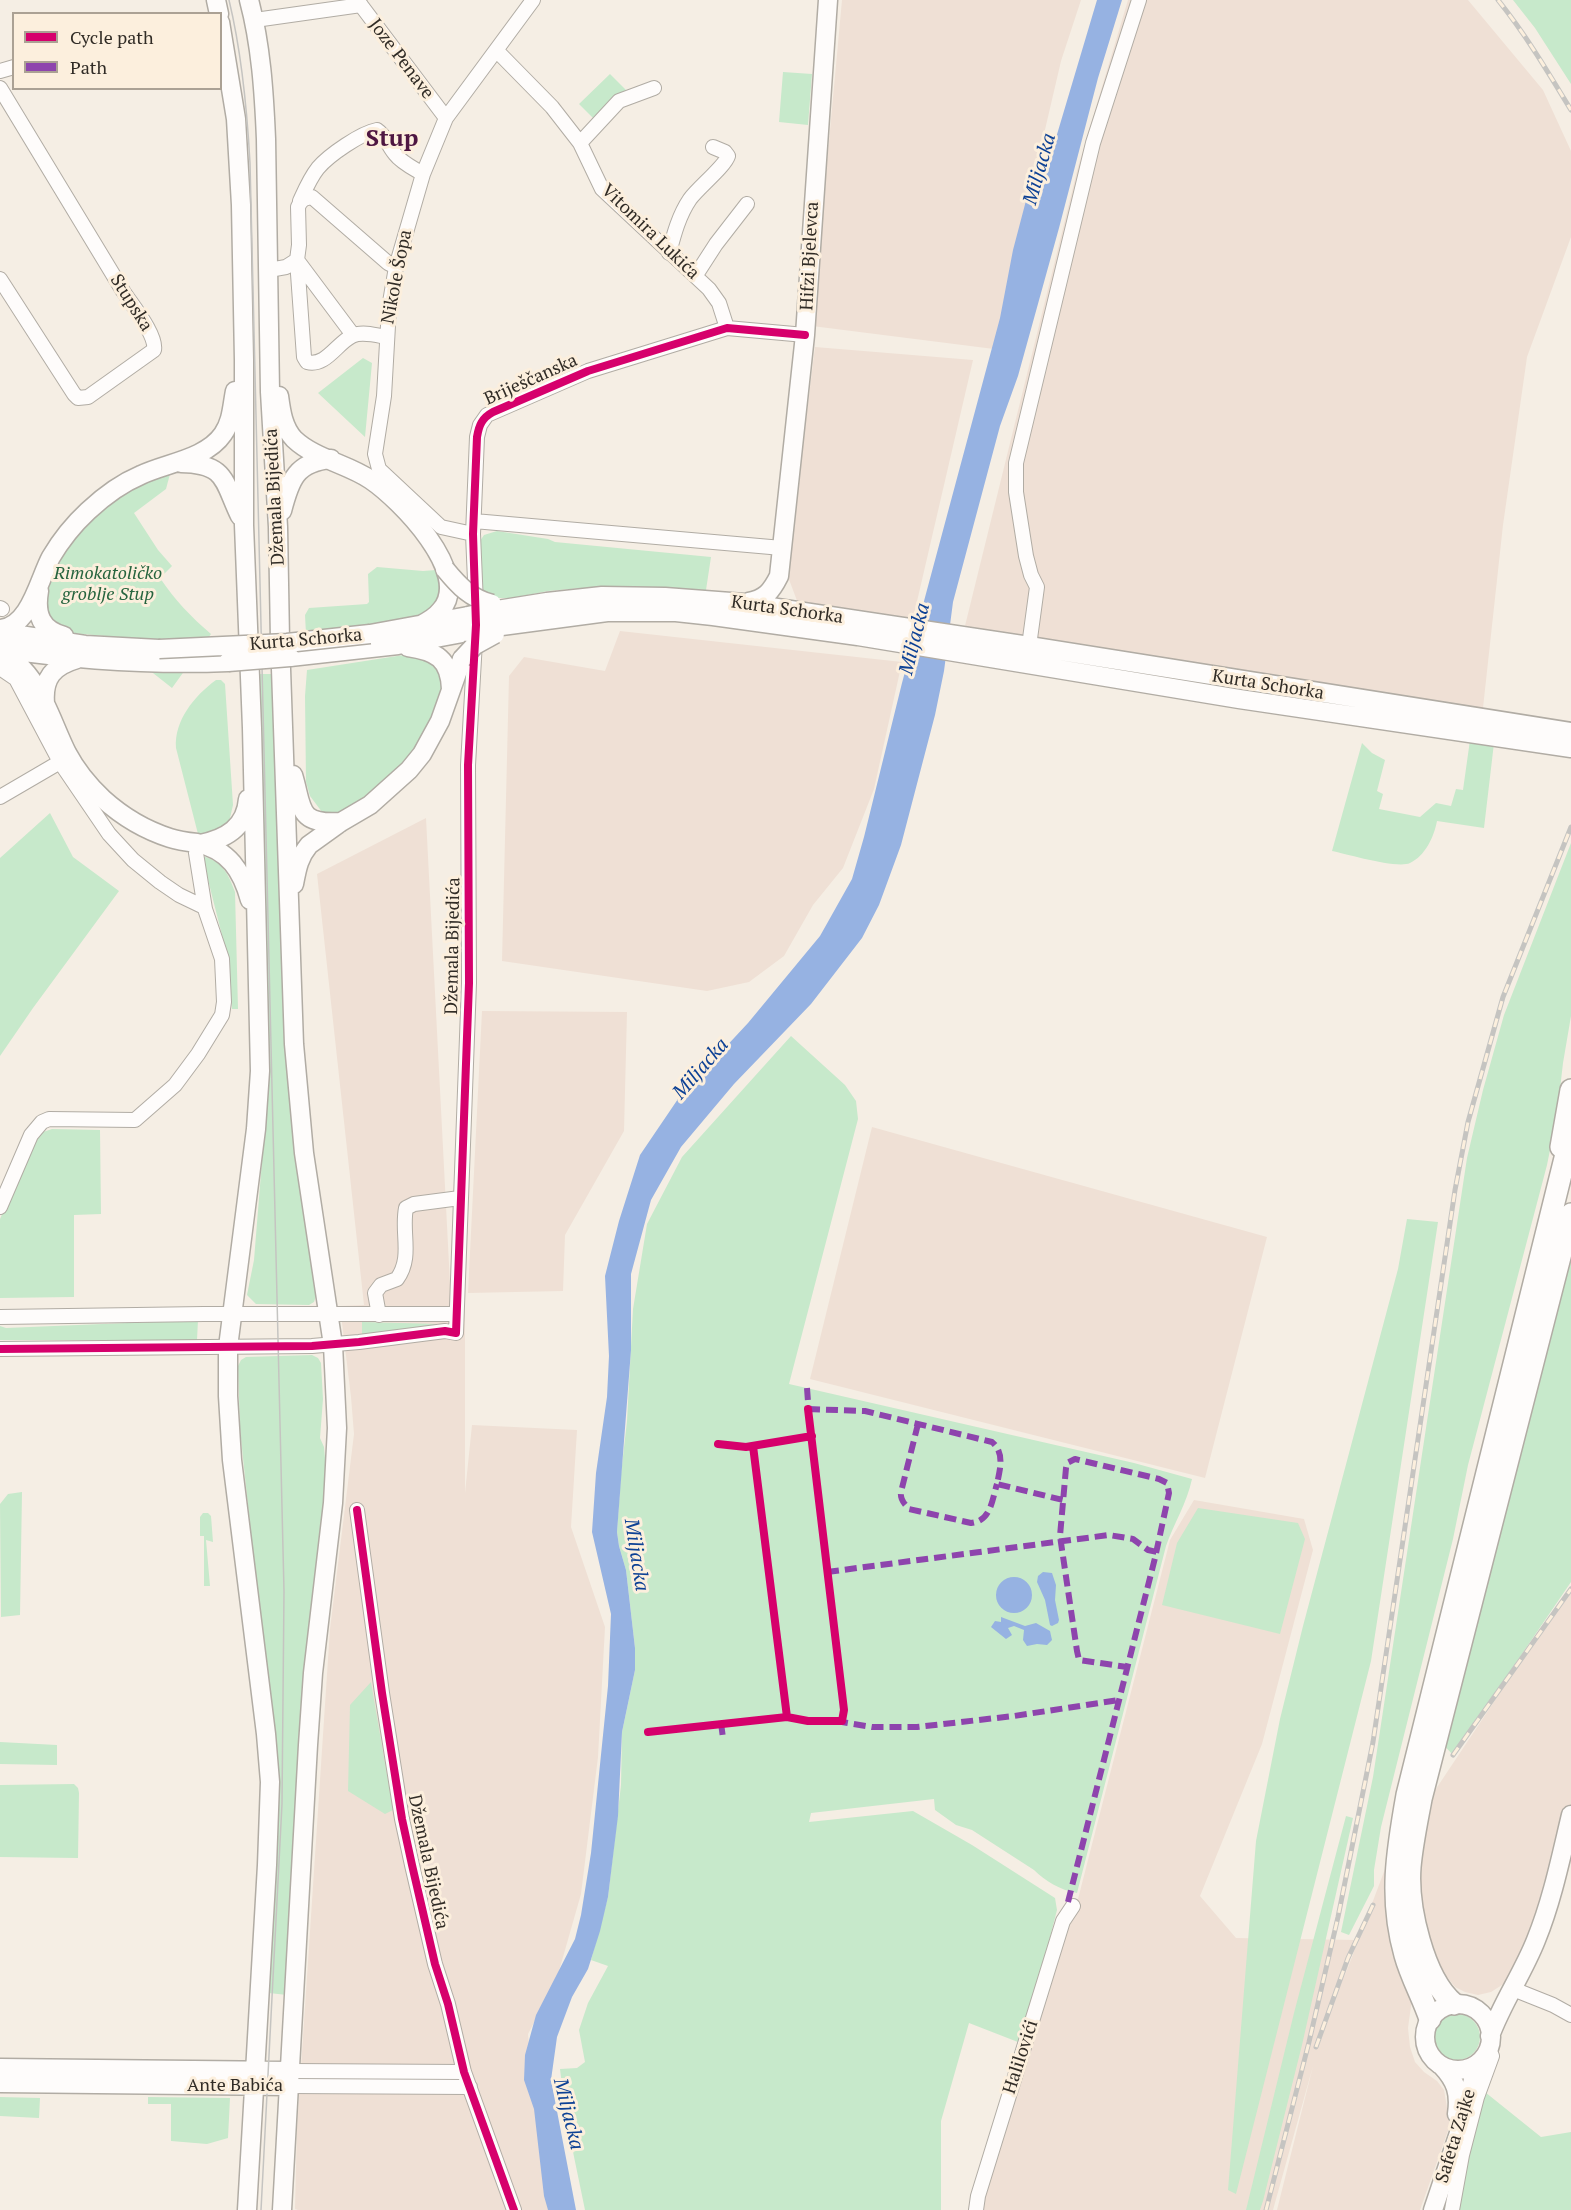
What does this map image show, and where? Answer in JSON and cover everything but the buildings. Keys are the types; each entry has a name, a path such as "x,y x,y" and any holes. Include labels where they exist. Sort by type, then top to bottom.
{"highway":[{"path":"1514,1358 1527,1282 1562,1143 1571,1090"},
{"path":"1430,2019 1406,1957 1400,1933 1394,1889 1398,1842 1407,1795 1571,1134"},
{"path":"1460,2005 1440,1989 1422,1946 1412,1899 1410,1868 1421,1799 1571,1214"},
{"path":"1501,1489 1531,1394 1571,1244"}],"main road":[{"name":"Džemala Bijedića","path":"249,0 255,20 265,118 271,424 278,527 294,1044 300,1118 333,1345 337,1422 336,1461 309,1723 282,2210"},
{"name":"Hifzi Bjelevca","path":"779,576 805,336 828,0"},
{"name":"Džemala Bijedića","path":"222,37 232,89 239,153 244,360 244,525 253,747 259,1092 228,1347 228,1417 270,1782 247,2210"},
{"path":"270,351 280,410 286,427 299,442 370,479 412,516 426,533 446,577 446,603 432,619 419,626"},
{"path":"0,631 22,618 42,575 63,539 78,520 100,500 121,485 141,475 179,463 214,444 222,436 233,412 236,385 244,360"},
{"path":"278,527 290,485 295,476 310,463 331,459"},
{"path":"179,463 199,463 216,470 227,484 244,525"},
{"path":"42,575 37,609 39,619 48,630 74,638 82,652 52,673 44,688 45,703"},
{"path":"744,603 765,598 779,576"},
{"path":"779,576 782,592 791,601 810,612"},
{"path":"288,905 302,853 317,837 370,805 409,770 432,737 447,706 462,659 499,618 479,600 446,577"},
{"name":"Kurta Schorka","path":"0,650 112,654 159,649 371,642 398,645 468,624 602,596 664,597 744,603 810,612 910,636"},
{"name":"Kurta Schorka","path":"499,618 608,612 676,612 910,636 1239,699 1571,748"},
{"name":"Kurta Schorka","path":"371,642 419,626 468,624"},
{"name":"Kurta Schorka","path":"0,631 82,652"},
{"path":"398,645 423,649 440,658 449,672 451,691"},
{"name":"Kurta Schorka","path":"966,645 1029,646 1571,732"},
{"path":"0,650 24,669 45,703 64,759 95,792 125,817 165,836 225,855 238,868 257,915"},
{"path":"198,848 225,837 241,822 247,810 253,747"},
{"path":"284,759 293,772 302,811 322,822 340,822"},
{"name":"Safeta Zajke","path":"1433,2210 1463,2121 1473,2080 1502,2007 1542,1925 1571,1815"},
{"name":"Safeta Zajke","path":"1426,2210 1456,2120 1458,2103 1453,2078 1428,2051 1425,2040 1430,2019 1436,2013 1460,2005 1496,1999 1516,1981"},
{"path":"1460,2005 1483,2017 1487,2023 1486,2049"},
{"name":"Safeta Zajke","path":"1442,2066 1462,2070 1486,2049"},
{"name":"Ante Babića","path":"0,2068 254,2079"},
{"name":"Ante Babića","path":"0,2083 289,2079"}],"street":[{"name":"Nikole Šopa","path":"474,528 441,527 378,469 375,454 384,396 386,337 396,267 423,174 446,118 533,0"},
{"path":"1029,646 1037,586 1031,575 1026,556 1016,492 1016,463 1093,143 1139,0"},
{"path":"255,20 359,2"},
{"name":"Joze Penave","path":"359,2 446,118"},
{"name":"Vitomira Lukića","path":"497,51 552,107 580,143 602,189 669,253 696,275 719,303 727,328"},
{"name":"Stupska","path":"0,88 153,338 154,350 88,397 78,398 0,279"},
{"path":"580,143 619,101 654,88"},
{"path":"386,337 370,334 353,335 320,361 307,362 304,357 297,260 298,207 305,188 319,167 338,151 370,131 377,130 384,135 393,152 403,162 423,174"},
{"path":"669,253 678,221 690,199 726,161 728,156 713,147"},
{"path":"300,201 312,197 388,263 396,267"},
{"path":"696,275 716,244 747,204"},
{"path":"269,270 286,267 297,260"},
{"path":"297,260 353,335"},
{"path":"727,328 805,336"},
{"name":"Briješčanska","path":"474,559 477,436 480,425 487,415 588,371 727,328"},
{"path":"474,528 782,548"},
{"name":"Džemala Bijedića","path":"333,1345 445,1331 456,1333 468,983 468,765 476,625 474,559"},
{"path":"0,668 16,679 109,834 133,860 179,895 204,907"},
{"path":"0,797 64,759"},
{"path":"0,1207 31,1135 42,1122 49,1119 135,1120 175,1084 198,1054 222,1015 224,1002 222,958 204,907 198,848"},
{"path":"379,1315 375,1293 381,1285 397,1280 404,1268 407,1256 406,1208 414,1204 460,1198"},
{"path":"0,1317 456,1314"},
{"path":"0,1349 333,1345"},
{"name":"Džemala Bijedića","path":"357,1510 402,1820 435,1964 448,2004 464,2072 514,2210"},
{"name":"Halilovići","path":"975,2210 1063,1921 1068,1910 1073,1906"},
{"path":"1516,1981 1571,2015"},
{"path":"1452,2210 1462,2155 1491,2056 1486,2049"},
{"name":"Ante Babića","path":"289,2079 464,2072"},
{"name":"Ante Babića","path":"289,2079 470,2087"}],"shaded area":[{"path":"842,0 1081,0 1061,61 994,349 812,326"},
{"path":"1128,0 1468,0 1543,90 1571,151 1571,237 1527,357 1503,525 1482,717 963,634 1078,167"},
{"path":"815,347 973,360 912,623 799,606 787,574"},
{"path":"620,631 902,662 874,789 843,868 813,905 784,956 749,982 707,991 502,961 509,676 524,657 605,671"},
{"path":"426,818 451,1303 465,1303 465,1493 472,1425 577,1430 571,1527 605,1627 598,1757 581,1894 557,1978 528,2034 534,2103 552,2210 298,2210 295,2209 297,2128 330,1629 354,1434 340,1306 364,1305 317,874"},
{"path":"482,1011 627,1012 624,1131 565,1235 563,1291 468,1293"},
{"path":"872,1127 1267,1237 1205,1478 810,1379"},
{"path":"1194,1500 1304,1519 1313,1550 1262,1744 1200,1896 1236,1938 1357,1940 1344,1978 1388,1861 1571,1586 1571,1819 1549,1905 1510,1978 1502,1985 1491,1992 1478,1995 1455,1987 1447,1977 1412,1999 1408,2028 1410,2047 1415,2062 1444,2090 1450,2125 1420,2210 1277,2210 1313,2066 1273,2210 978,2210 1018,2067 1078,1899 1170,1540"}],"green space":[{"path":"1513,0 1571,0 1571,84 1535,28"},
{"path":"783,72 812,74 808,125 779,122"},
{"path":"610,74 628,92 597,122 579,104"},
{"path":"363,358 372,363 365,437 318,393"},
{"name":"Rimokatoličko groblje Stup","path":"170,474 166,489 134,513 158,550 172,566 160,578 171,594 211,634 172,688 106,636 71,633 51,622 48,602 50,581 64,554 98,515 124,495"},
{"path":"497,531 555,542 711,557 706,590 581,588 512,598 496,598 481,592 480,541 484,535"},
{"path":"377,567 436,570 441,595 426,615 401,623 306,634 305,615 309,608 367,604 369,602 368,574"},
{"path":"410,654 437,663 445,677 435,726 384,790 335,816 322,812 310,796 306,782 307,670"},
{"path":"258,674 276,674 306,1213 316,1296 314,1302 309,1305 256,1304 247,1295 254,1260 266,1111"},
{"path":"216,680 221,680 225,684 233,805 225,830 209,836 198,834 176,748 176,738 182,719 193,701"},
{"path":"1470,740 1494,743 1484,828 1437,821 1434,833 1424,851 1415,860 1404,864 1384,863 1332,851 1362,743 1372,753 1385,760 1377,791 1383,794 1379,809 1420,817 1436,803 1451,806 1456,789 1463,790"},
{"path":"50,813 73,857 119,891 0,1056 0,858"},
{"path":"1571,843 1571,1016 1557,1115 1547,1165 1468,1465 1453,1539 1381,1827 1374,1870 1374,1886 1349,1935 1341,1932 1373,1777 1467,1158 1504,1015"},
{"path":"202,856 215,861 223,869 235,892 238,1009 232,1009 229,963"},
{"path":"791,1036 845,1085 856,1101 858,1119 789,1384 1134,1463 1192,1479 1166,1546 1077,1893 1053,1884 972,1830 956,1825 935,1810 934,1799 811,1813 809,1822 913,1811 972,1845 1055,1898 1057,1910 1023,2044 969,2023 941,2121 941,2210 585,2210 566,2118 560,2069 577,2068 585,2062 579,2030 588,2003 608,1966 591,1960 608,1897 621,1785 622,1732 635,1670 635,1648 626,1570 617,1532 627,1421 633,1309 647,1224 682,1157"},
{"path":"52,1129 100,1130 101,1214 74,1215 74,1297 0,1298 0,1219 31,1147 43,1132"},
{"path":"1407,1219 1438,1222 1371,1661 1236,2194 1228,2190 1256,1841 1280,1719 1398,1269"},
{"path":"1571,1254 1571,1582 1453,1755 1438,1739"},
{"path":"198,1320 197,1340 0,1340 0,1326 6,1328"},
{"path":"362,1322 439,1324 439,1326 362,1334"},
{"path":"312,1355 321,1363 323,1399 320,1438 324,1447 326,1469 287,1995 269,1993 278,1795 240,1429 238,1366 246,1357"},
{"path":"22,1492 20,1615 1,1617 0,1504 8,1494"},
{"path":"1198,1508 1298,1523 1305,1539 1280,1634 1162,1605 1177,1543"},
{"path":"203,1513 211,1516 213,1542 206,1540 210,1586 204,1586 204,1536 200,1536 200,1517"},
{"path":"371,1682 393,1810 385,1814 348,1791 350,1705"},
{"path":"0,1742 57,1745 57,1765 0,1764"},
{"path":"74,1784 79,1793 78,1858 0,1857 0,1785"},
{"path":"1346,1816 1353,1818 1302,2045 1263,2201 1260,2210 1246,2210 1294,2013"},
{"path":"1457,2014 1473,2021 1480,2037 1473,2053 1457,2060 1441,2053 1434,2037 1441,2021"},
{"path":"1475,2084 1541,2137 1571,2132 1571,2210 1438,2210"},
{"path":"0,2097 40,2098 39,2118 0,2116"},
{"path":"148,2097 230,2098 228,2138 207,2144 171,2141 171,2104 148,2104"}],"water":[{"name":"Miljacka","path":"1097,0 1122,0 1098,78 1018,376 1000,426 953,602 944,671 935,715 901,845 879,905 862,938 811,1004 734,1084 681,1147 651,1200 631,1274 631,1350 617,1532 626,1570 635,1648 635,1670 622,1732 618,1816 608,1897 588,1969 572,1997 557,2037 551,2080 576,2210 548,2210 544,2196 534,2109 524,2080 525,2055 536,2015 575,1939 591,1853 608,1686 611,1614 592,1532 596,1473 607,1397 609,1356 605,1276 619,1221 640,1155 680,1096 748,1023 820,936 852,879 1000,318 1013,250 1033,174 1047,168"},
{"path":"1043,1572 1052,1573 1056,1585 1055,1600 1059,1620 1052,1626 1037,1582 1038,1576"},
{"path":"1014,1577 1027,1582 1032,1595 1027,1608 1014,1613 1001,1608 996,1595 1001,1582"},
{"path":"1001,1617 1025,1626 1036,1623 1050,1631 1052,1640 1047,1645 1027,1646 1023,1640 1024,1630 1014,1626 1008,1628 1012,1635 1006,1639 991,1627 995,1621 1001,1622"}],"tram line":[{"path":"229,0 243,81 250,163 284,1591 282,1804 261,2210"}],"railway":[{"path":"1498,0 1527,40 1571,110"},
{"path":"1266,2210 1338,1917 1373,1742 1455,1190 1468,1122 1503,997 1571,827"},
{"path":"1453,1755 1571,1589"},
{"path":"1316,2047 1348,1958 1373,1905"}],"marked path":[{"path":"807,1388 809,1415"},
{"path":"808,1409 865,1411 992,1442 1000,1456 997,1484 1063,1500"},
{"path":"918,1424 901,1492 902,1499 909,1509 971,1523 987,1514 997,1484"},
{"path":"1068,1902 1155,1558 1169,1493 1167,1483 1159,1479 1075,1459 1067,1463 1066,1468 1060,1536 1079,1660 1127,1667"},
{"path":"827,1572 1109,1535 1133,1539 1148,1550 1157,1552"},
{"path":"836,1721 872,1727 917,1727 1014,1716 1119,1700"},
{"path":"721,1723 723,1738"}],"cycle path":[{"path":"0,1349 312,1346 445,1331 456,1333 469,983 468,765 476,625 473,534 479,429 489,414 588,371 727,328 805,335"},
{"path":"648,1732 787,1717 808,1721 842,1721 844,1710 808,1409"},
{"path":"718,1444 746,1447 812,1436"},
{"path":"753,1446 787,1717"},
{"path":"357,1510 382,1693 402,1819 412,1865 435,1964 448,2004 464,2072 514,2210"}],"district":[{"name":"Stup","path":"392,139"}]}
